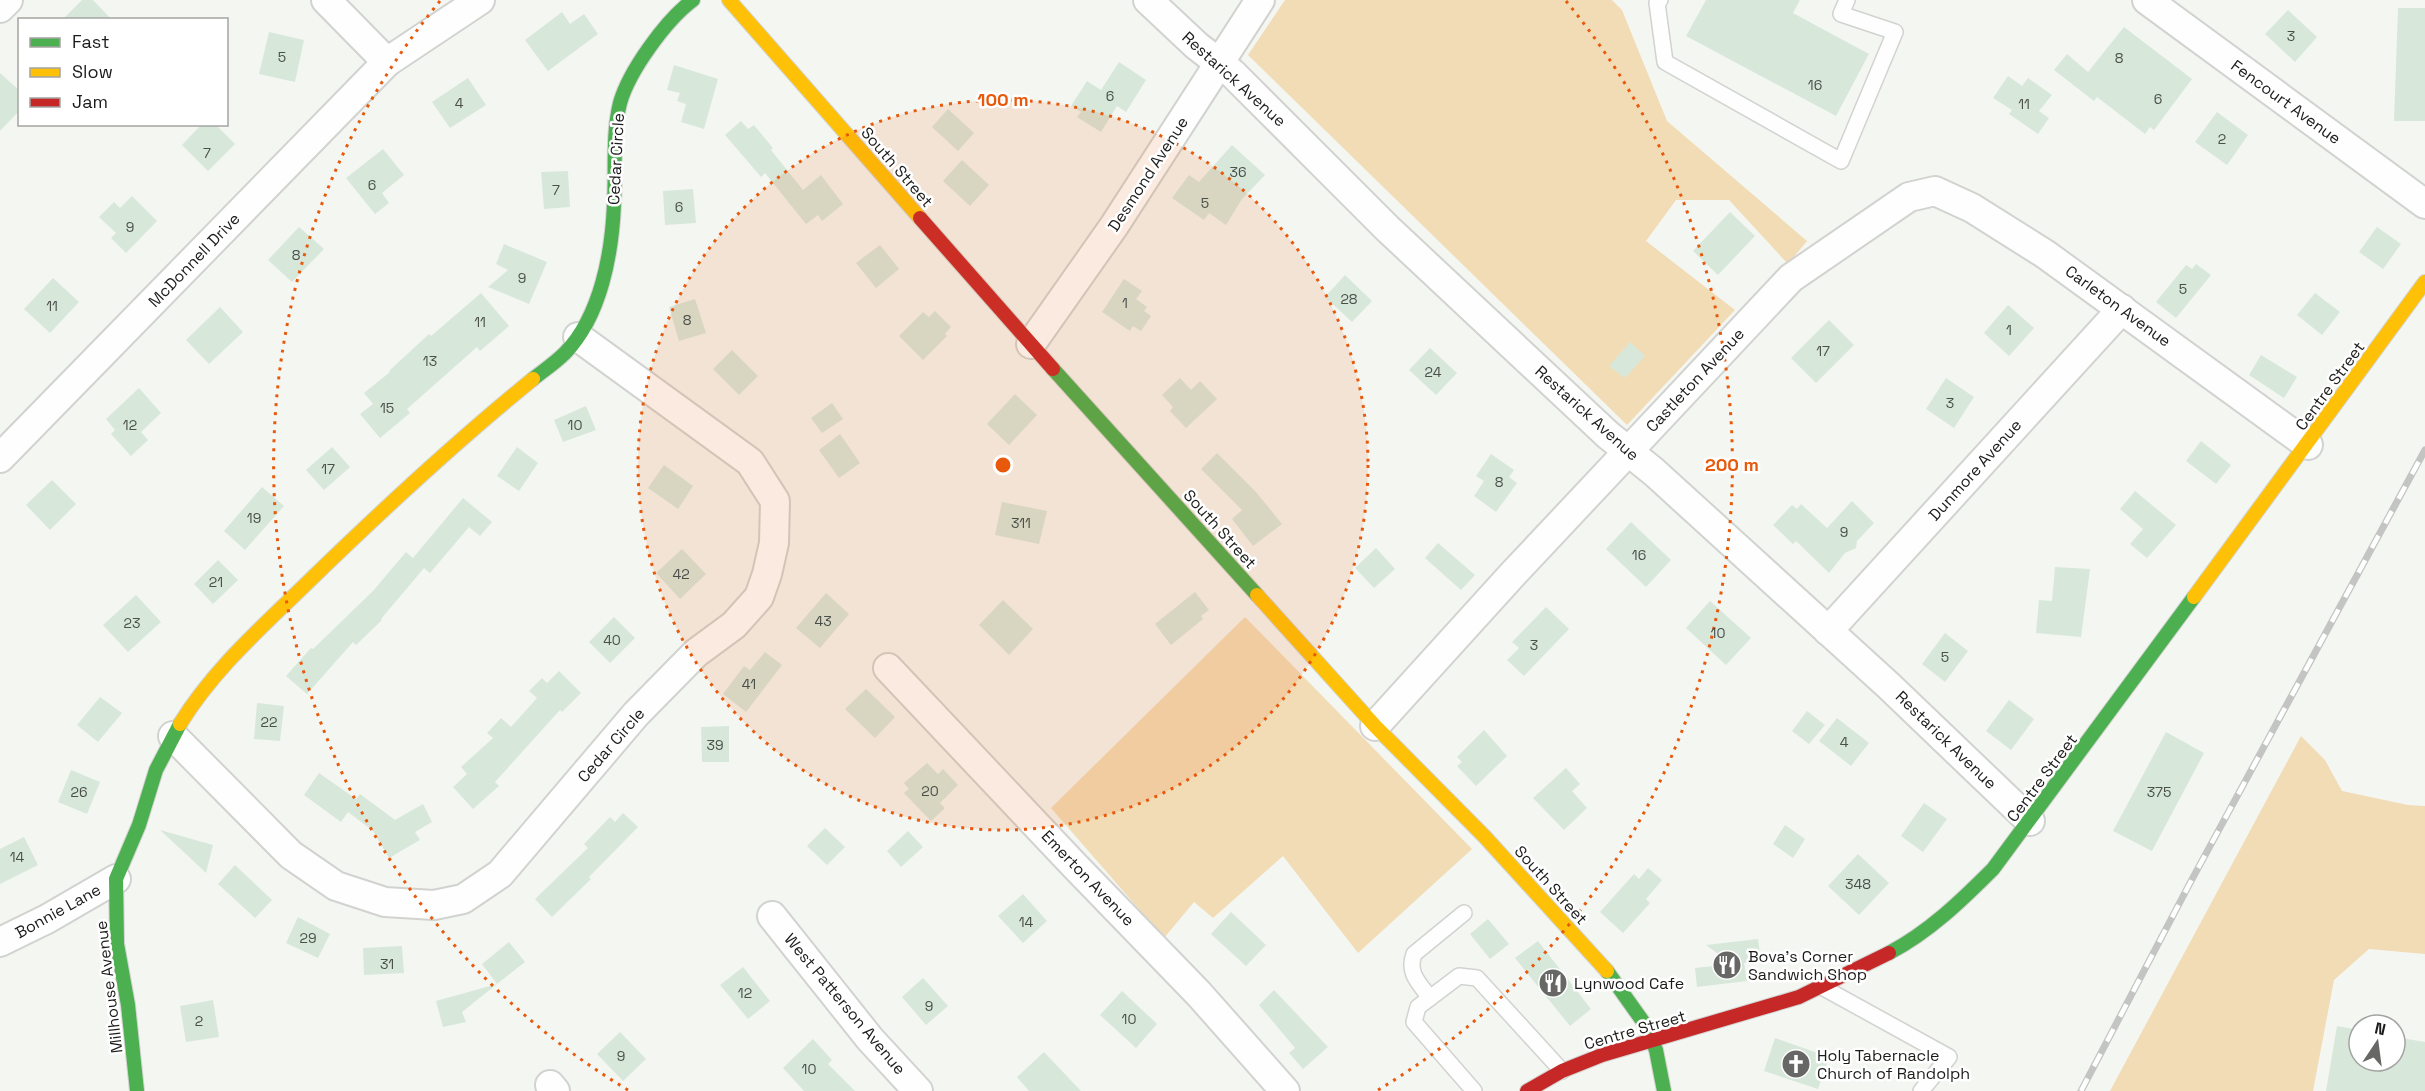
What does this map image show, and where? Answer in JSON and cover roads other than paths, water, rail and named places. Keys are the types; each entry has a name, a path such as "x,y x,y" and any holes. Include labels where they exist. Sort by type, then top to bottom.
{"main road":[{"name":"Cedar Circle","path":"116,879 139,825 156,770 173,736 188,711 231,657 395,496 465,434 564,353 578,337 604,274 614,206 614,165 620,104 632,73 685,6 693,0"},
{"name":"South Street","path":"729,0 1031,344 1375,726 1485,837 1590,951 1634,1007 1653,1041 1664,1091"},
{"name":"Centre Street","path":"1527,1091 1562,1071 1602,1055 1747,1014 1799,996 1891,952 1937,922 1993,869 2031,821 2425,282"},
{"name":"Millhouse Avenue","path":"116,879 117,944 128,1005 137,1091"}],"street":[{"path":"0,8 8,0"},
{"path":"326,0 387,62"},
{"name":"McDonnell Drive","path":"0,458 387,62 480,0"},
{"name":"Restarick Avenue","path":"1148,0 1241,81 1388,229 1628,452 1654,472 1889,686 2031,821"},
{"name":"Desmond Avenue","path":"1031,344 1114,226 1260,0"},
{"name":"Fencourt Avenue","path":"2147,0 2425,204"},
{"name":"Carleton Avenue","path":"1917,195 1935,191 1972,208 2045,254 2308,445"},
{"name":"Castleton Avenue","path":"1375,726 1512,575 1791,278 1909,197 1917,195"},
{"name":"Dunmore Avenue","path":"1828,631 2122,309"},
{"name":"Cedar Circle","path":"173,736 291,855 336,886 385,902 434,905 463,899 500,874 636,714 696,653 734,625 759,597 774,543 775,501 750,462 578,337"},
{"name":"Emerton Avenue","path":"888,668 1199,994 1285,1091"},
{"name":"Bonnie Lane","path":"0,942 47,919 116,879"},
{"name":"West Patterson Avenue","path":"772,916 870,1039 918,1091"}],"lane":[{"path":"1660,0 1657,3 1665,62 1841,161 1895,32 1841,14 1847,0"},
{"path":"1430,998 1412,973 1410,964 1414,954 1464,913"},
{"path":"1474,1091 1414,1022 1418,1007 1459,975 1477,978 1562,1071"},
{"path":"1819,986 1949,1057 1921,1091"}],"railway":[{"path":"2081,1091 2190,883 2425,450"}],"place":[{"name":"Bova's Corner Sandwich Shop","path":"1727,965"},
{"name":"Lynwood Cafe","path":"1553,983"},
{"name":"Holy Tabernacle Church of Randolph","path":"1796,1064"}]}
